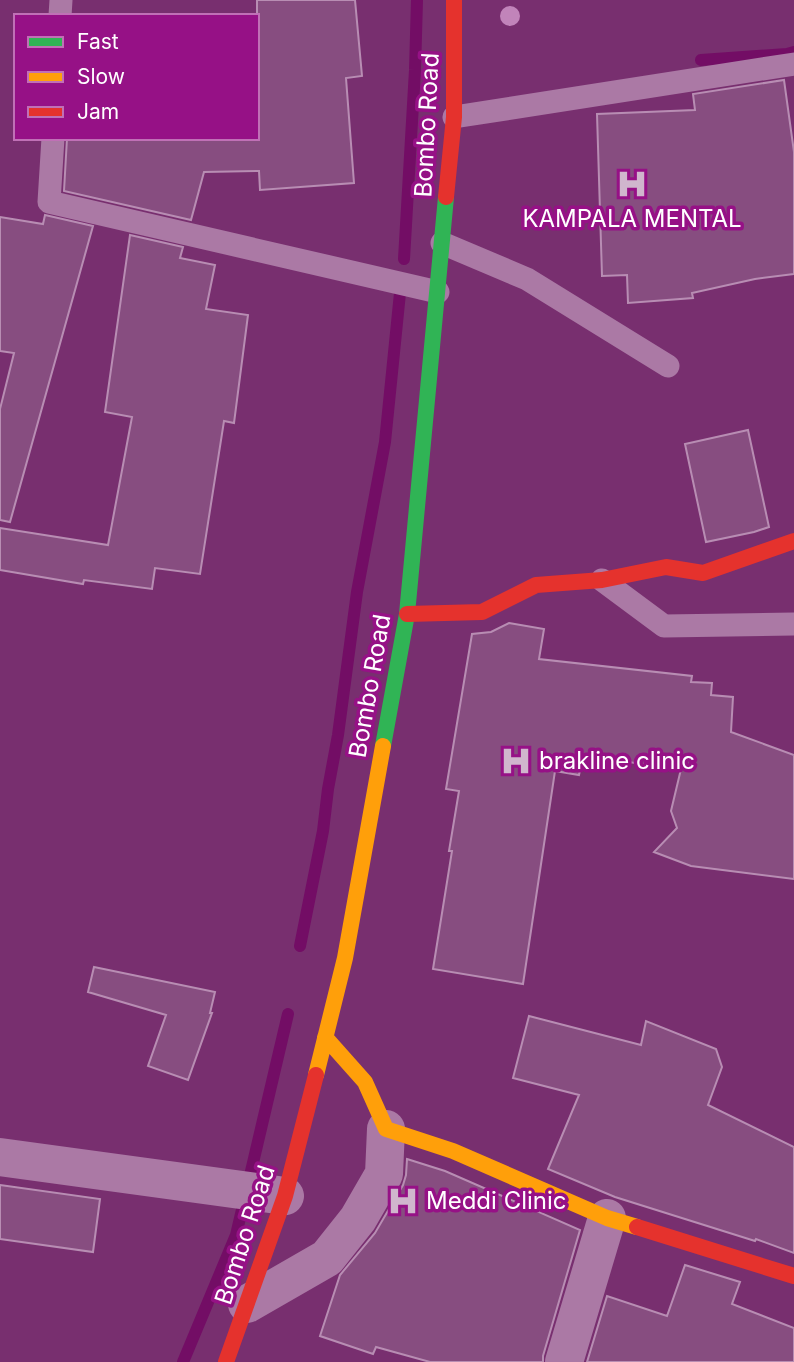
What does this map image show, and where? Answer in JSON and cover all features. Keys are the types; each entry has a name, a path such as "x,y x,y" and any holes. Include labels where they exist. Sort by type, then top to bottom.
{"main road":[{"name":"Bombo Road","path":"226,1362 285,1196 345,958 407,614 454,117 454,0"},
{"path":"407,614 482,612 536,585 602,580 666,566 703,573 794,541"},
{"path":"325,1037 365,1082 386,1129 453,1151 607,1218 794,1276"}],"street":[{"path":"247,1304 327,1258 351,1228 384,1174 386,1129"},
{"path":"0,1157 285,1196"},
{"path":"564,1362 607,1218"}],"lane":[{"path":"454,117 794,64"},
{"path":"53,140 49,202 438,292"},
{"path":"442,243 527,279 668,366"},
{"path":"602,580 664,626 794,624"}],"building":[{"path":"257,0 355,0 362,76 346,78 354,183 260,190 259,171 204,172 191,220 64,191 67,140 259,140"},
{"path":"784,80 794,152 794,274 755,279 692,293 693,298 628,303 627,275 602,276 597,114 695,110 693,94"},
{"path":"45,215 93,226 10,522 0,520 0,409 14,353 0,351 0,217 43,224"},
{"path":"130,235 183,247 180,258 215,265 206,309 248,315 234,423 224,421 200,574 155,568 152,589 84,580 83,584 0,570 0,528 108,545 132,417 105,412"},
{"path":"748,430 769,527 706,542 685,444"},
{"path":"509,623 544,629 539,659 692,676 691,682 712,683 711,695 733,697 731,732 794,755 794,879 691,866 654,852 677,828 671,811 681,769 583,756 579,775 555,771 523,984 433,969 459,791 446,789 472,634 491,632"},
{"path":"94,967 215,992 212,1013 188,1080 148,1066 166,1015 88,992"},
{"path":"529,1016 641,1045 646,1021 716,1049 722,1067 708,1105 794,1147 794,1253 615,1197 548,1169 579,1095 513,1078"},
{"path":"407,1159 445,1171 580,1230 543,1362 430,1362 376,1347 373,1354 320,1336 340,1275 375,1233 403,1185"},
{"path":"0,1185 100,1199 93,1252 0,1239"},
{"path":"685,1265 740,1282 732,1304 794,1328 794,1362 587,1362 607,1296 667,1316"}],"waterway":[{"path":"404,259 417,0"},
{"path":"701,60 794,52"},
{"path":"300,946 323,831 357,592 385,442 400,293"},
{"path":"183,1362 236,1235 288,1014"}],"traffic: fast":[{"path":"383,746 407,614 446,197"}],"traffic: slow":[{"path":"316,1075 345,958 383,746"},
{"path":"325,1037 365,1082 386,1129 453,1151 607,1218 637,1227"}],"traffic: jam":[{"path":"446,197 454,117 454,0"},
{"path":"407,614 482,612 536,585 602,580 666,567 703,573 794,541"},
{"path":"226,1362 285,1196 316,1075"},
{"path":"637,1227 794,1276"}],"place":[{"name":"KAMPALA MENTAL","path":"632,184"},
{"name":"brakline clinic","path":"516,761"},
{"name":"Meddi Clinic","path":"403,1201"}]}
